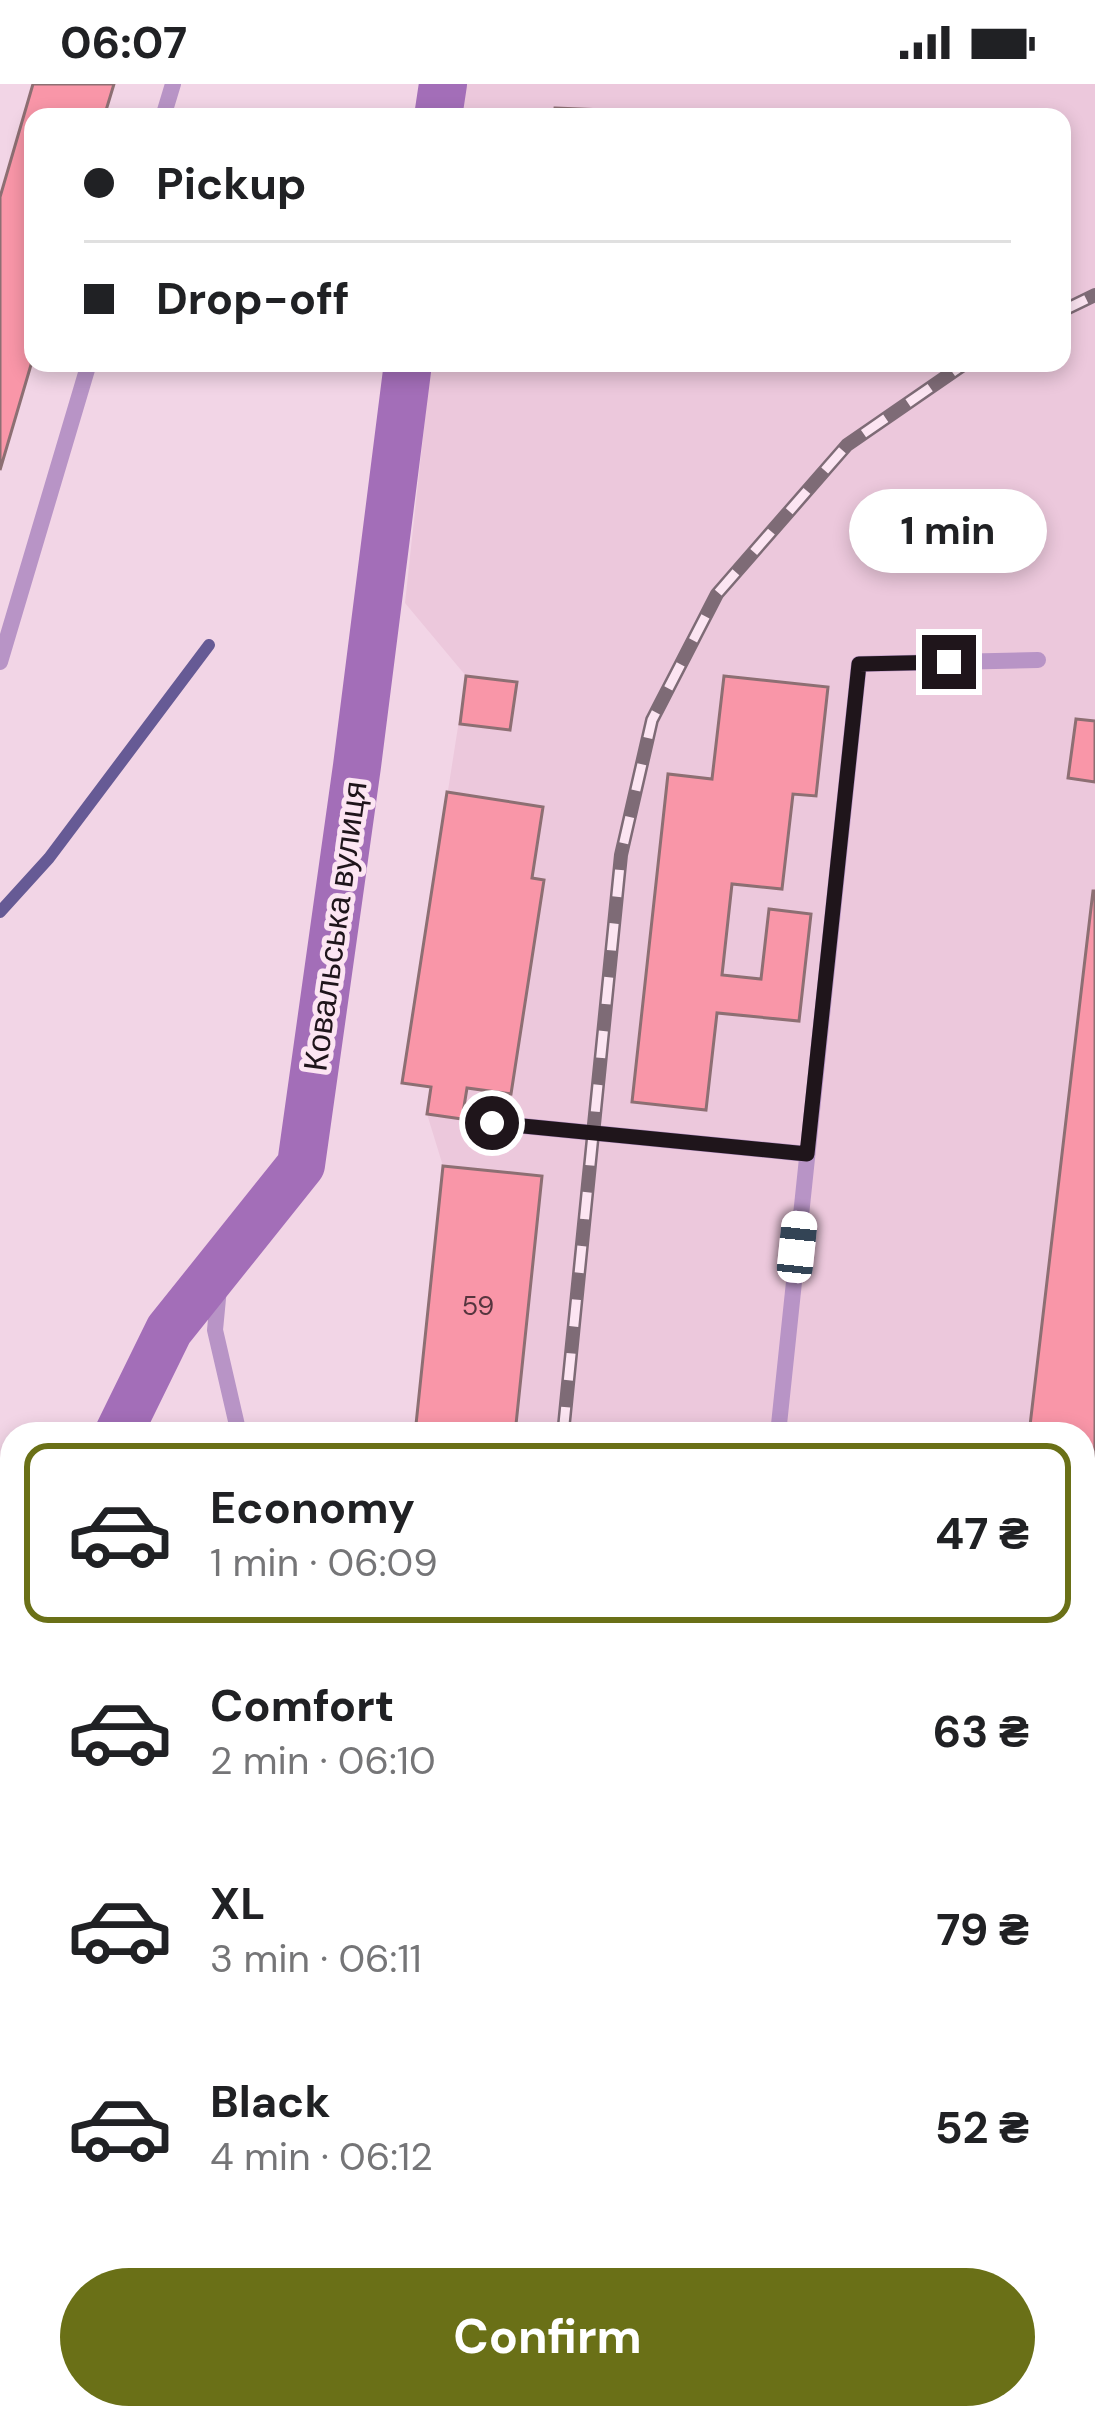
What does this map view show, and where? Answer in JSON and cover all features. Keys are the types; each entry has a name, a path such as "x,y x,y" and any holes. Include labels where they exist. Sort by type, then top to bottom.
{"street":[{"name":"Ковальська вулиця","path":"124,1422 169,1330 301,1165 407,372"}],"lane":[{"path":"0,662 86,372"},
{"path":"779,1422 859,664 1038,660"},
{"path":"492,1123 807,1154"},
{"path":"222,1264 215,1330 236,1422"}],"shaded area":[{"path":"461,84 1095,84 1095,1422 416,1422 443,1166 427,1114 430,1088 402,1083 466,676 405,603 430,372 1071,372 1071,108 458,108"}],"building":[{"path":"33,84 114,84 107,108 26,108"},
{"path":"24,115 24,372 29,372 0,470 0,197"},
{"path":"466,676 517,682 510,730 460,724"},
{"path":"724,676 828,687 816,796 793,794 782,889 732,884 722,975 761,979 769,909 811,914 799,1021 717,1013 706,1110 632,1102 668,774 712,779"},
{"path":"1076,719 1095,721 1095,782 1068,778"},
{"path":"447,792 543,807 532,878 544,880 511,1094 467,1088 462,1119 427,1114 431,1087 402,1083"},
{"path":"1093,891 1095,891 1095,1422 1030,1422"},
{"path":"443,1166 542,1176 516,1422 416,1422"}],"waterway":[{"path":"0,912 49,858 209,645"}],"railway":[{"path":"1071,307 1095,295"},
{"path":"564,1422 621,855 652,720 717,594 847,445 953,372"}],"route":[{"path":"492,1123 807,1154 859,664 949,662"}]}
